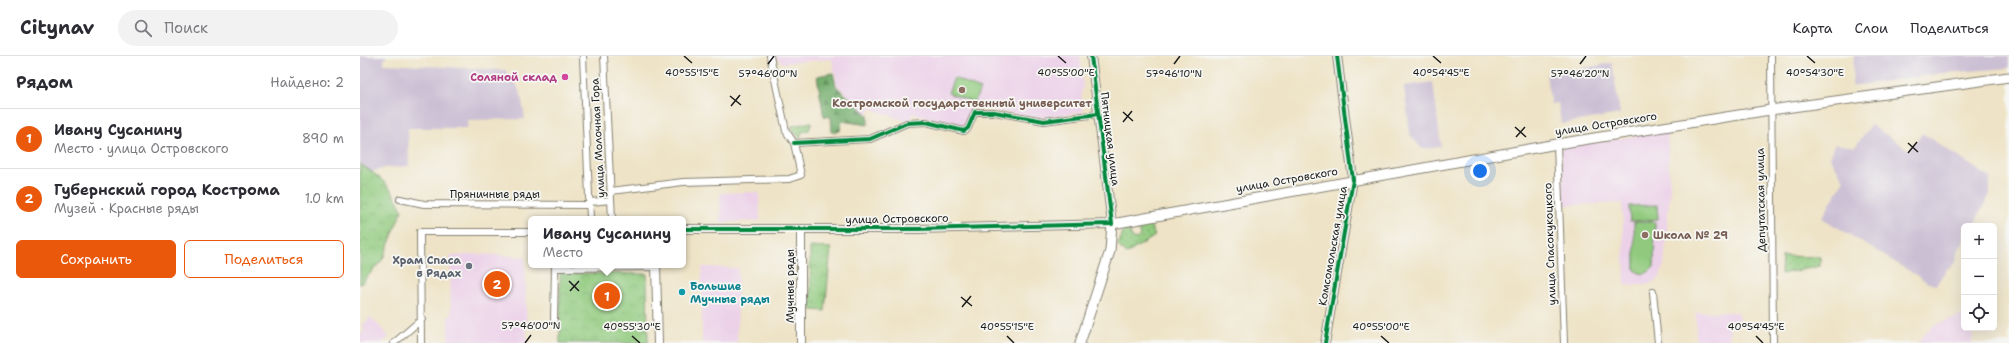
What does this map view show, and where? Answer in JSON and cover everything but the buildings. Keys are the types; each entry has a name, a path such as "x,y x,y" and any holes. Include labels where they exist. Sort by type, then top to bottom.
{"main road":[{"name":"улица Островского","path":"1112,224 1557,144 1770,110 2009,77"},
{"name":"Пятницкая улица","path":"1080,343 1110,251 1112,224"}],"street":[{"name":"улица Молочная Гора","path":"583,56 590,216"},
{"name":"улица Молочная Гора","path":"604,56 612,216"},
{"path":"611,191 683,182 789,179 801,175 794,143 786,131 770,56"},
{"name":"Пятницкая улица","path":"1091,56 1112,224"},
{"name":"Комсомольская улица","path":"1325,343 1353,180 1337,56"},
{"name":"Депутатская улица","path":"1771,56 1770,110 1773,343"},
{"path":"794,143 870,139 907,124 926,122 964,131 968,128 975,112 994,112 1044,121 1098,114"},
{"name":"улица Спасокукоцкого","path":"1557,144 1564,343"},
{"name":"Пряничные ряды","path":"400,199 424,204 587,205 611,200"},
{"name":"улица Островского","path":"686,229 801,229 1112,224"},
{"name":"Мучные ряды","path":"801,229 801,343"},
{"path":"421,343 422,320 420,232 528,232"},
{"path":"554,320 556,268"},
{"path":"656,268 658,343"},
{"path":"1653,292 1658,343"},
{"path":"394,343 422,320"}],"shaded area":[{"path":"360,56 386,56 384,59 384,64 505,70 515,82 521,95 525,119 468,120 467,128 408,128 409,166 385,168 365,174 360,172"},
{"name":"Костромской государственный университет","path":"775,56 1080,56 1083,87 1081,93 1083,112 1040,118 973,108 964,129 914,113 909,122 870,108 868,114 837,85 832,59 782,63"},
{"path":"1854,56 2009,56 2009,68 1943,73 1852,86"},
{"path":"1612,63 1620,114 1561,124 1558,103 1551,104 1546,75"},
{"path":"1433,82 1441,147 1422,149 1410,135 1404,86"},
{"path":"1871,125 1909,150 1922,133 1990,178 1990,194 1975,223 1961,223 1961,246 1957,252 1956,262 1946,270 1936,285 1929,283 1822,218 1844,180 1830,158 1835,144 1855,147"},
{"name":"Школа № 29","path":"1667,131 1670,190 1664,265 1660,277 1650,284 1625,285 1622,203 1564,205 1561,148"},
{"path":"759,192 760,221 721,222 720,193"},
{"path":"481,254 525,257 527,343 448,343 448,317 451,316 450,256"},
{"path":"702,267 738,268 737,343 702,343"},
{"path":"1696,312 1739,312 1739,325 1730,325 1729,343 1696,343"},
{"path":"1961,315 1961,331 1973,331 1972,343 1917,343 1934,325"},
{"path":"371,317 389,337 382,343 360,343 360,335 365,330 361,326"}],"green space":[{"path":"833,73 836,86 868,115 868,125 842,121 840,131 832,132 831,117 824,116 817,76"},
{"path":"954,78 980,89 974,103 948,93"},
{"path":"812,122 809,130 802,132 800,138 793,131 792,126"},
{"path":"360,164 385,183 394,195 402,210 383,259 360,285"},
{"path":"1657,205 1658,219 1630,221 1629,206"},
{"path":"1149,222 1155,236 1126,254 1118,246 1124,229 1130,232 1132,238 1137,239 1140,235 1139,231 1133,229 1131,226"},
{"path":"1634,222 1655,222 1654,267 1642,274 1635,270"},
{"path":"810,247 831,248 825,311 811,310"},
{"path":"1782,256 1820,257 1820,266 1781,274"},
{"path":"560,273 647,274 648,343 560,343"}],"cycle path":[{"path":"686,229 918,229 1112,224 1091,56"},
{"path":"1325,343 1353,180 1337,56"},
{"path":"794,143 870,139 907,123 926,122 964,131 968,128 975,112 994,112 1044,121 1098,114"}],"place":[{"name":"Соляной склад","path":"565,77"},
{"name":"Костромской государственный университет","path":"962,90"},
{"name":"Школа № 29","path":"1645,235"},
{"name":"Храм Спаса в Рядах","path":"469,266"},
{"name":"Губернский город Кострома","path":"497,284"},
{"name":"Большие Мучные ряды","path":"682,292"},
{"name":"Ивану Сусанину","path":"607,296"}]}
